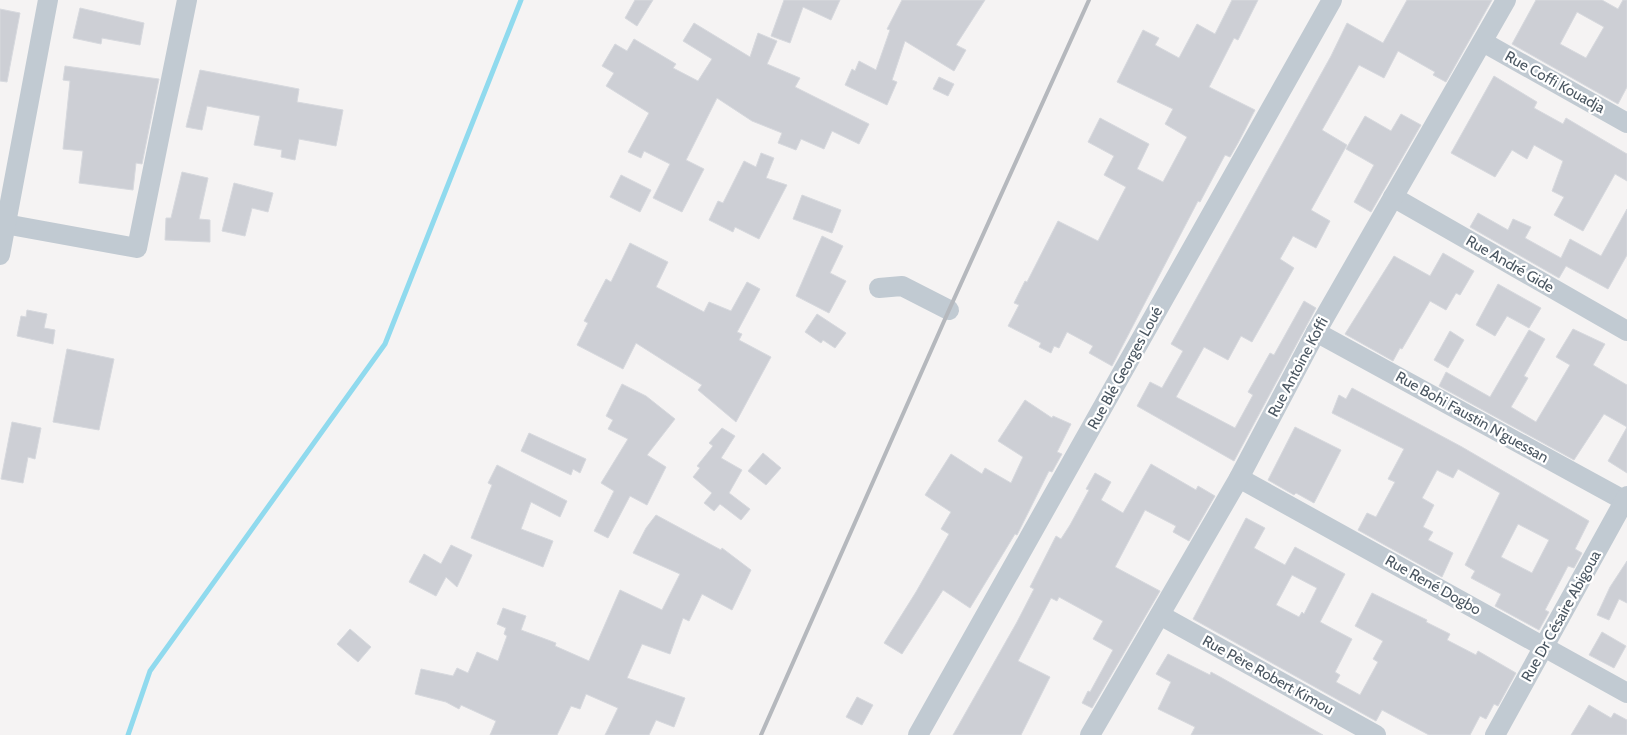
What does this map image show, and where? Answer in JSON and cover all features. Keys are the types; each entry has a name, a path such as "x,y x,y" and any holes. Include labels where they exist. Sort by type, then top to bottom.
{"street":[{"path":"0,255 3,224 48,0"},
{"path":"3,224 137,248 187,0"},
{"name":"Rue Blé Georges Loué","path":"918,735 1332,0"},
{"name":"Rue Antoine Koffi","path":"1090,735 1239,478 1316,332 1506,0"},
{"name":"Rue Coffi Kouadja","path":"1483,42 1625,117"},
{"name":"Rue André Gide","path":"1393,197 1627,331"},
{"path":"879,288 902,286 949,310"},
{"name":"Rue Bohi Faustin N'guessan","path":"1316,332 1626,500"},
{"name":"Rue René Dogbo","path":"1239,478 1627,693"},
{"name":"Rue Dr Césaire Abigoua","path":"1495,735 1626,500"},
{"name":"Rue Père Robert Kimou","path":"1160,615 1376,735"}],"building":[{"path":"635,0 653,0 637,26 625,18"},
{"path":"784,0 840,0 831,20 803,7 790,43 771,36"},
{"path":"902,0 985,0 956,45 966,50 954,71 905,41 892,80 897,82 887,105 845,85 852,69 855,71 859,61 876,70 890,30 887,29"},
{"path":"1232,0 1258,0 1238,40 1234,38 1209,87 1255,110 1238,143 1230,157 1225,155 1200,202 1198,201 1112,366 1089,353 1093,346 1067,332 1059,348 1054,346 1051,353 1039,347 1041,343 1008,326 1019,305 1014,303 1025,281 1027,282 1058,221 1098,241 1126,187 1104,175 1114,156 1088,142 1100,118 1149,144 1137,169 1163,182 1187,137 1165,124 1173,109 1117,82 1143,30 1159,38 1155,45 1179,58 1197,24 1215,34"},
{"path":"1407,0 1492,0 1446,82 1433,75 1435,72 1398,51 1384,78 1359,65 1322,130 1347,145 1311,210 1330,221 1316,248 1293,236 1280,259 1294,268 1252,342 1241,336 1228,360 1204,347 1176,397 1235,428 1253,395 1248,392 1270,353 1274,355 1304,301 1316,308 1234,461 1137,406 1150,382 1162,388 1183,351 1171,344 1331,56 1347,23 1383,43"},
{"path":"1536,0 1602,0 1618,9 1623,0 1627,0 1627,87 1618,104 1512,44","holes":["1577,12 1604,27 1586,58 1560,44"]},
{"path":"80,8 144,23 140,45 102,38 101,44 73,38"},
{"path":"0,9 20,13 7,82 0,81"},
{"path":"694,23 750,57 758,33 777,41 767,64 800,78 795,87 869,124 859,144 832,131 824,149 801,139 796,150 778,143 782,133 752,121 717,98 686,160 704,169 682,212 653,198 670,164 644,151 641,158 628,152 649,113 606,86 614,73 602,66 615,44 627,51 634,39 676,64 673,68 698,81 712,59 683,41"},
{"path":"65,66 159,79 142,164 136,163 133,190 79,183 83,151 63,149 70,81 63,80"},
{"path":"200,70 299,89 297,102 343,110 336,146 299,139 295,160 281,157 282,150 254,145 260,116 207,106 202,130 186,127"},
{"path":"1494,76 1537,102 1534,108 1563,124 1566,118 1627,154 1627,181 1615,174 1583,231 1554,215 1564,197 1552,191 1563,161 1534,145 1527,159 1512,150 1495,177 1451,153"},
{"path":"939,77 954,84 948,96 933,89"},
{"path":"1401,114 1421,125 1371,212 1354,202 1374,165 1346,149 1365,116 1391,131"},
{"path":"761,153 774,158 766,178 787,185 759,239 735,227 733,232 709,220 718,201 723,203 744,161 756,167"},
{"path":"182,172 208,178 199,219 210,220 210,242 165,240 166,218 171,218"},
{"path":"621,175 651,190 640,212 610,197"},
{"path":"234,183 273,193 268,212 252,208 245,236 222,231"},
{"path":"802,195 841,210 832,233 793,219"},
{"path":"1627,209 1627,255 1608,289 1566,266 1559,278 1470,227 1478,213 1508,230 1513,219 1531,227 1525,238 1561,258 1570,239 1601,256"},
{"path":"822,236 843,246 830,273 846,281 829,313 796,296"},
{"path":"630,243 668,262 656,287 704,312 709,302 731,311 747,282 760,289 737,332 742,334 739,340 771,357 736,422 698,390 702,385 636,343 623,369 577,345 588,323 584,321 606,279 611,282"},
{"path":"1443,253 1474,271 1460,295 1456,293 1446,310 1430,301 1393,361 1345,334 1394,256 1430,276"},
{"path":"1498,284 1541,308 1529,328 1507,316 1495,336 1476,325"},
{"path":"27,310 47,314 44,328 55,330 53,344 17,336 21,316 26,317"},
{"path":"817,314 846,333 835,348 823,340 821,343 805,332"},
{"path":"1573,329 1605,344 1593,365 1627,385 1627,427 1604,414 1574,460 1439,386 1446,372 1490,397 1529,330 1545,339 1524,376 1528,378 1511,407 1536,422 1570,365 1556,357"},
{"path":"1450,331 1464,340 1448,368 1434,360"},
{"path":"67,349 114,359 99,430 53,422"},
{"path":"622,384 646,396 675,419 647,455 666,467 647,505 630,496 608,538 594,531 614,491 601,483 628,439 608,429 613,420 606,416"},
{"path":"1352,388 1462,447 1589,521 1575,549 1582,553 1574,568 1568,566 1545,610 1549,612 1539,630 1495,606 1501,594 1471,578 1475,571 1465,565 1500,493 1458,469 1453,478 1437,470 1422,498 1434,505 1423,527 1433,532 1428,540 1453,553 1442,577 1358,530 1367,513 1376,517 1395,482 1388,479 1404,449 1332,413 1339,395 1346,399","holes":["1518,524 1549,540 1532,573 1501,557"]},
{"path":"1025,400 1052,418 1053,416 1071,424 1057,452 1062,454 1052,472 1049,471 1017,535 1015,534 970,608 943,590 902,654 884,643 949,534 941,529 951,512 925,495 951,454 982,474 985,468 1011,483 1023,457 998,441"},
{"path":"12,422 41,428 35,459 28,457 23,483 1,479"},
{"path":"1295,427 1341,450 1314,503 1296,493 1294,495 1268,480"},
{"path":"1627,427 1627,473 1608,461"},
{"path":"722,428 735,436 721,458 742,470 729,493 750,509 741,520 720,504 714,511 704,503 712,493 693,477 700,468 697,466 713,446 709,443"},
{"path":"529,433 586,459 580,473 573,469 571,475 521,451"},
{"path":"763,453 781,468 766,485 748,471"},
{"path":"1151,464 1196,490 1198,486 1215,496 1189,541 1173,532 1176,526 1145,510 1115,567 1160,591 1092,708 1082,703 1113,650 1093,639 1103,621 1059,597 1057,601 1051,598 1018,661 1050,677 1021,735 953,735 1017,622 1034,589 1030,587 1056,536 1061,539 1070,525 1089,490 1086,489 1095,473 1111,482 1101,500 1123,513"},
{"path":"497,465 567,501 560,517 531,502 521,529 553,541 543,567 471,538 492,485 488,483"},
{"path":"656,515 721,550 722,548 751,570 732,610 702,594 689,621 683,618 670,654 642,644 627,678 685,698 674,727 656,720 649,735 605,735 618,708 586,694 580,709 571,706 557,735 490,735 496,721 461,705 459,709 446,702 415,694 421,669 453,676 457,668 468,673 477,652 498,661 507,636 504,634 506,628 497,624 503,608 526,616 521,630 556,643 555,646 589,661 620,590 662,610 680,574 633,553 646,528"},
{"path":"1246,518 1265,528 1254,548 1285,565 1295,547 1345,574 1320,622 1352,639 1335,672 1340,675 1336,682 1360,695 1378,662 1373,659 1383,641 1355,626 1372,593 1427,620 1426,622 1450,634 1447,640 1476,655 1478,651 1516,673 1498,706 1494,704 1486,719 1480,716 1470,735 1429,735 1382,710 1376,721 1193,619","holes":["1292,575 1317,588 1304,614 1302,612 1299,617 1276,605"]},
{"path":"451,545 472,555 457,587 446,577 436,596 409,582 424,554 441,564"},
{"path":"1627,561 1627,603 1619,599 1609,620 1597,615 1610,587"},
{"path":"350,629 371,647 358,662 337,644"},
{"path":"1602,632 1626,646 1614,668 1589,655"},
{"path":"1168,654 1210,675 1211,672 1323,735 1191,735 1195,727 1158,709 1171,682 1156,674"},
{"path":"857,697 873,705 862,725 846,717"},
{"path":"1589,705 1611,718 1614,713 1627,720 1627,735 1571,735"}],"waterway":[{"path":"128,735 150,671 385,344 521,0"}],"railway":[{"path":"761,735 949,310 1089,0"}]}
